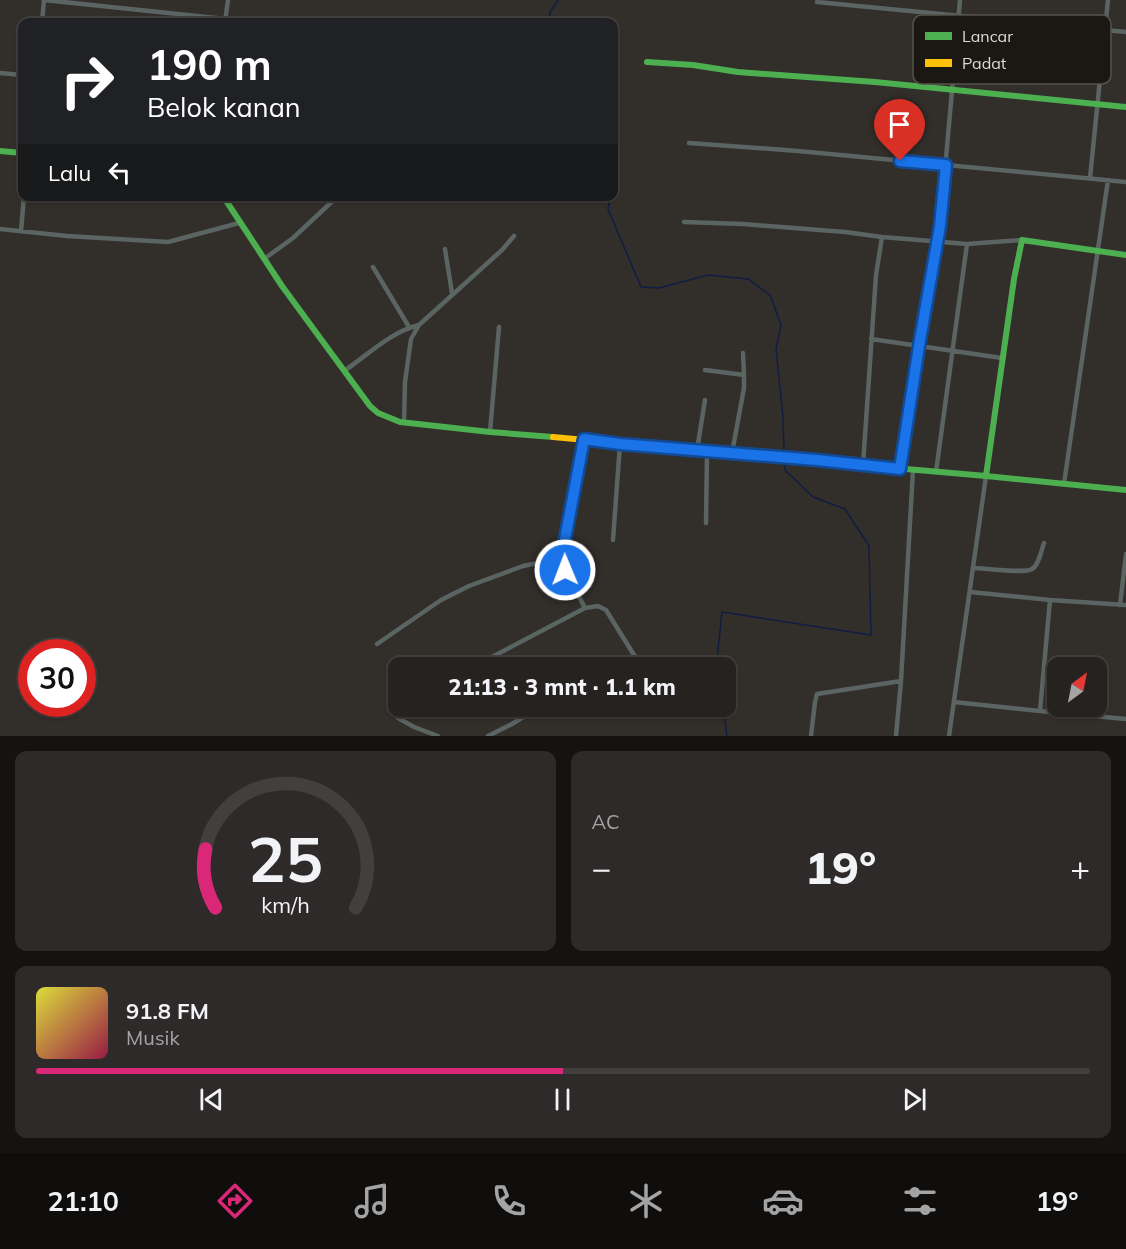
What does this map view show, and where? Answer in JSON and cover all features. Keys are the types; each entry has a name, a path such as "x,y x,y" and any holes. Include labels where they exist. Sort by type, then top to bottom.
{"main road":[{"path":"647,62 1126,106"},
{"path":"0,151 18,153"},
{"path":"226,201 264,259 370,406 388,418 490,432 817,460 1126,490"},
{"path":"986,476 1014,279 1022,240 1126,255"}],"street":[{"path":"42,18 44,0 199,18"},
{"path":"225,18 228,0"},
{"path":"817,2 959,15 960,0"},
{"path":"1106,15 1108,0"},
{"path":"1111,31 1126,32"},
{"path":"0,73 18,75"},
{"path":"900,469 937,242 952,84"},
{"path":"1090,178 1099,84"},
{"path":"689,143 1126,182"},
{"path":"1064,484 1108,180"},
{"path":"21,231 24,201"},
{"path":"264,259 293,238 333,201"},
{"path":"684,222 743,224 967,244 1022,240"},
{"path":"0,228 67,236 168,242 239,223"},
{"path":"404,422 405,382 411,339 419,325 514,236"},
{"path":"863,466 876,275 882,237"},
{"path":"936,472 967,244"},
{"path":"445,249 452,293"},
{"path":"373,267 409,327"},
{"path":"344,371 387,339 409,327 419,325"},
{"path":"490,432 499,327"},
{"path":"871,339 1004,358"},
{"path":"732,453 742,397 743,353"},
{"path":"705,370 744,375"},
{"path":"697,450 705,400"},
{"path":"584,439 569,511 563,563 585,608"},
{"path":"613,540 620,444"},
{"path":"706,523 708,452"},
{"path":"896,736 913,470"},
{"path":"950,736 986,476"},
{"path":"973,568 1031,570 1044,543"},
{"path":"970,592 1123,605 1126,554"},
{"path":"377,644 441,600 470,586 523,566 537,563 563,563"},
{"path":"1040,711 1050,600"},
{"path":"490,657 593,606 604,609 634,655 632,657"},
{"path":"811,736 817,694 901,681"},
{"path":"954,702 1126,719"},
{"path":"488,736 523,717"},
{"path":"398,718 438,736"}],"waterway":[{"path":"549,18 550,12 558,0"},
{"path":"609,201 608,209 641,287 659,288 708,275 748,279 770,295 781,325 776,349 783,417 784,454"},
{"path":"717,657 722,612 871,635 869,546 845,509 813,497 785,470 784,462"},
{"path":"724,717 727,736"}],"traffic: fast":[{"path":"647,62 1126,107"},
{"path":"0,151 18,153"},
{"path":"226,201 282,286 370,406 378,413 400,422 553,437"},
{"path":"803,460 986,476 1014,279 1022,240 1126,255"},
{"path":"986,476 1126,490"}],"traffic: slow":[{"path":"553,437 803,460"}],"route":[{"path":"565,570 563,563 569,511 584,439 900,469 940,226 946,165 900,161"}]}
